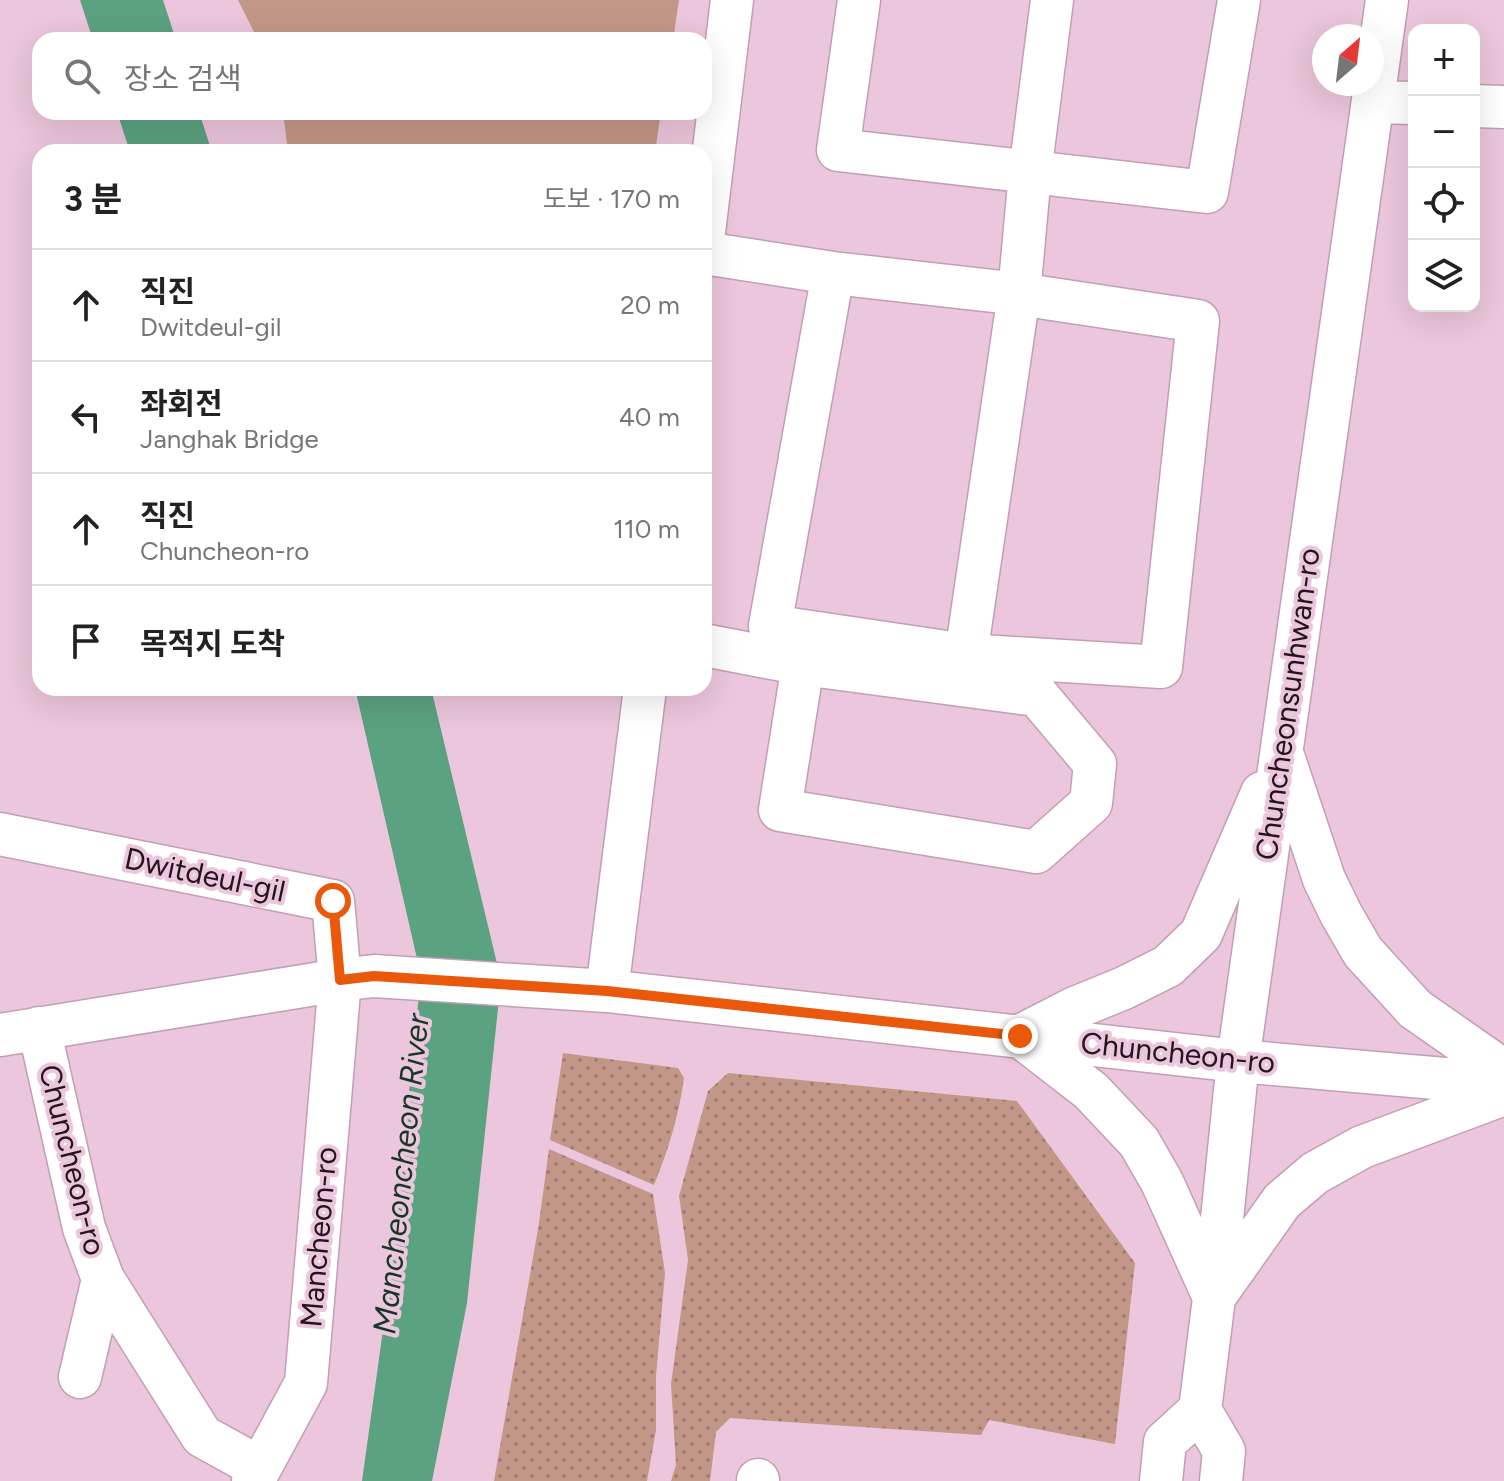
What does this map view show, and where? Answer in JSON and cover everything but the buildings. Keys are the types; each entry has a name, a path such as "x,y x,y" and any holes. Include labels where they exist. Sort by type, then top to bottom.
{"street":[{"path":"712,166 732,0"},
{"path":"859,0 838,150 1207,192 1239,0"},
{"path":"966,655 1019,294 1030,173 1052,0"},
{"name":"Chuncheonsunhwan-ro","path":"1200,1410 1238,1061 1387,0"},
{"path":"1373,102 1408,103"},
{"path":"1480,106 1504,107"},
{"path":"712,254 1198,321 1161,667 966,655 770,626 833,273"},
{"path":"712,647 803,664 1037,695 1095,764 1091,803 1036,852 780,810 803,664"},
{"path":"607,991 644,696"},
{"path":"1214,1298 1162,1182 1139,1142 1091,1091 1020,1036 1168,966 1201,934 1282,752"},
{"path":"1282,752 1324,879 1363,952 1415,1009 1504,1071"},
{"name":"Dwitdeul-gil","path":"0,834 333,901 357,978"},
{"name":"Chuncheon-ro","path":"257,1475 202,1436 103,1279 20,1031 357,978 607,991 1238,1061 1504,1084"},
{"name":"Mancheon-ro","path":"257,1475 306,1383 357,978"},
{"path":"1214,1298 1282,1201 1315,1173 1362,1147 1504,1094"},
{"path":"80,1377 103,1279"},
{"path":"1161,1481 1165,1442 1200,1410 1224,1451 1221,1481"}],"shaded area":[{"path":"238,0 679,0 674,32 254,32"},
{"path":"284,120 660,120 656,144 287,144"},
{"path":"563,1053 678,1068 684,1078 679,1106 654,1185 550,1140"},
{"path":"728,1073 1017,1101 1135,1263 1115,1444 989,1420 981,1435 730,1418 716,1432 710,1481 671,1481 676,1465 671,1384 688,1260 679,1196 708,1091"},
{"path":"549,1149 653,1194 665,1273 656,1376 656,1430 647,1481 494,1481"}],"water":[{"path":"80,0 163,0 173,32 90,32"},
{"path":"120,120 202,120 209,144 127,144"},
{"name":"Mancheoncheon River","path":"357,696 433,696 501,980 467,1303 432,1481 362,1481 388,1294 421,976"}],"route":[{"path":"333,901 340,980 374,976 607,991 1020,1036"}]}
